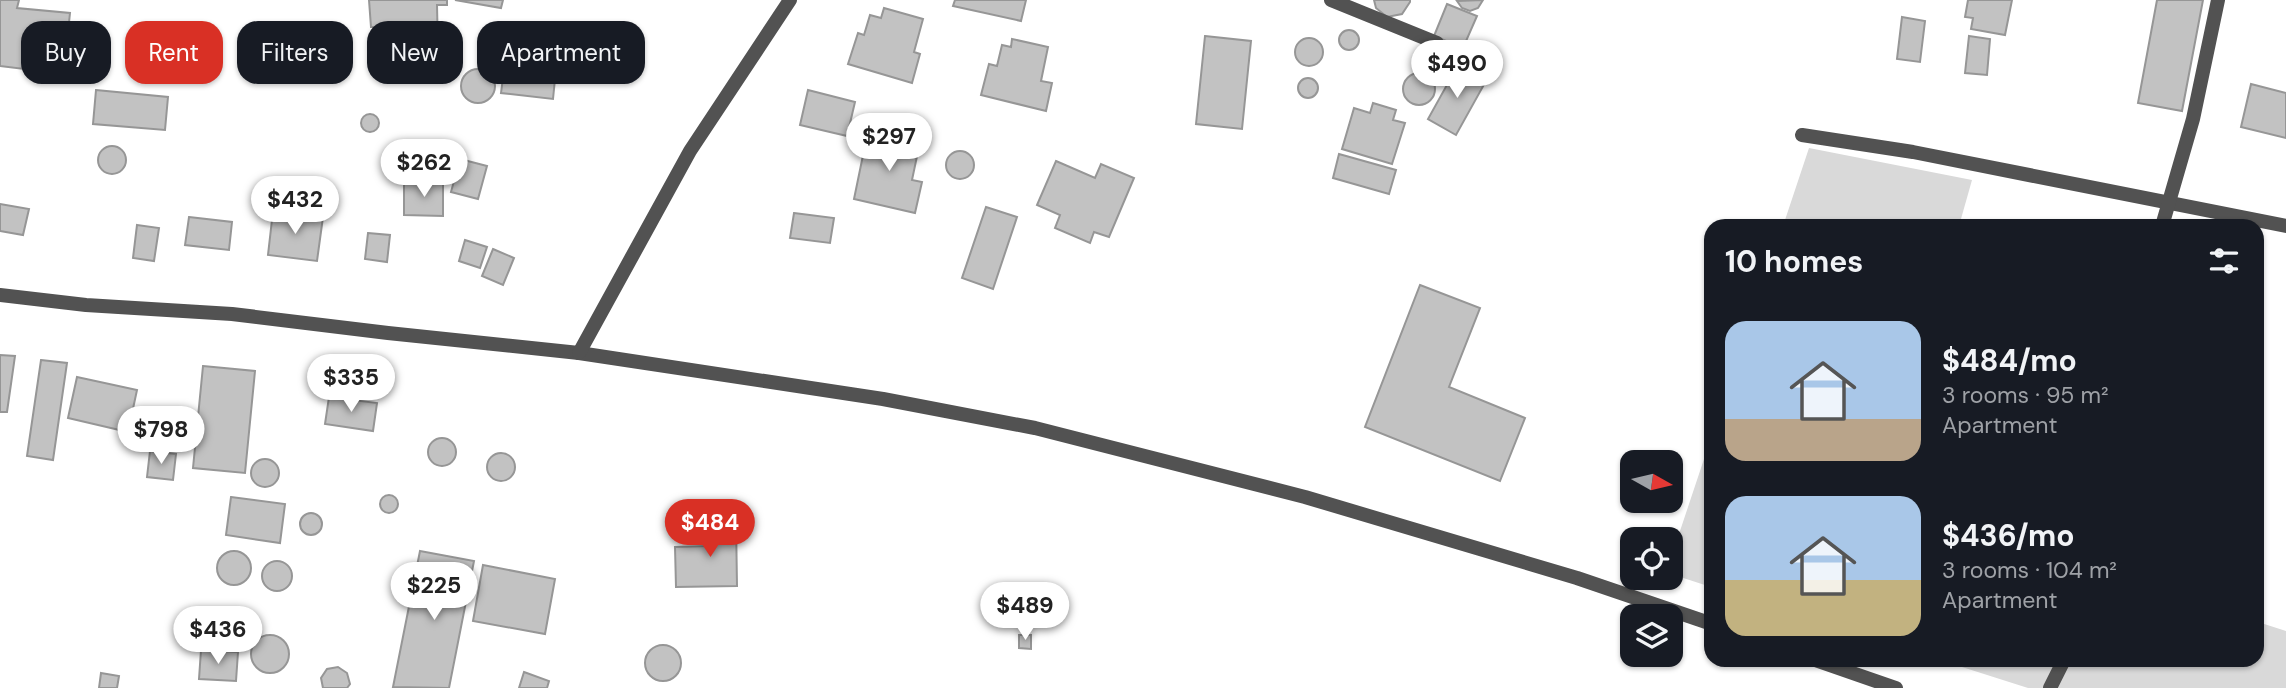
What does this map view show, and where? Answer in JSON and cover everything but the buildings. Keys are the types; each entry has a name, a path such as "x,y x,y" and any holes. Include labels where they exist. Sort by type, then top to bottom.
{"street":[{"path":"579,353 690,151 790,0"},
{"path":"1331,0 1437,43"},
{"path":"2164,219 2193,119 2218,0"},
{"path":"1802,135 1913,152 2249,219"},
{"path":"2264,222 2286,226"},
{"path":"0,295 86,305 232,314 579,353 883,399 1035,428 1305,497 1577,578 1704,621"},
{"path":"1835,667 1896,688"},
{"path":"2050,688 2060,667"}],"shaded area":[{"path":"1809,148 1972,180 1961,219 1785,219"},
{"path":"1704,459 1704,585 1683,578 1681,527"},
{"path":"2264,624 2286,631 2286,688 2028,688 1962,667 2264,667"}]}
